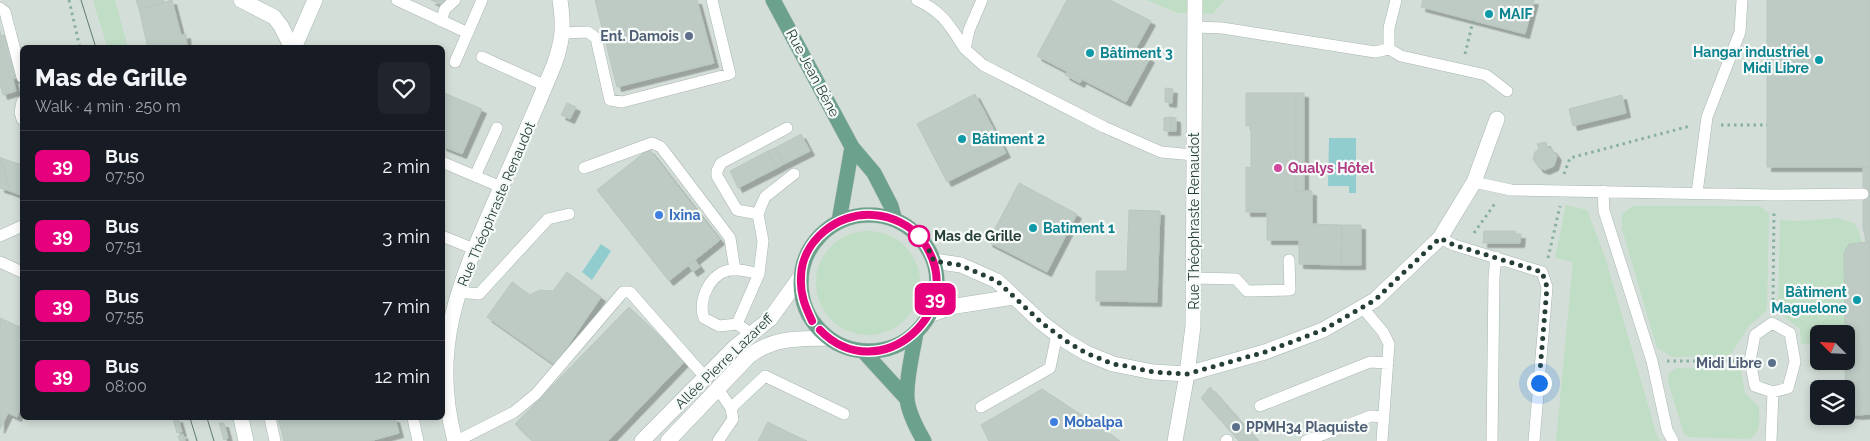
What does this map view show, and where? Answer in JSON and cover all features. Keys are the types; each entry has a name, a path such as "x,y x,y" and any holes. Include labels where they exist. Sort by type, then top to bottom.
{"main road":[{"name":"Rue Jean Bène","path":"773,0 852,147 874,173 891,206 895,220"},
{"path":"839,221 852,147"},
{"path":"861,215 884,216 895,220 919,236 928,248 934,261 937,289 929,315 916,332 905,341 891,347 877,351 862,351 838,344 828,338 812,321 805,307 802,299 800,276 805,259 813,243 839,221 861,215"},
{"path":"916,332 910,365 907,399 917,430 924,441"},
{"path":"862,351 907,399"}],"street":[{"path":"241,0 274,17 291,45"},
{"path":"294,45 315,0"},
{"name":"Rue Théophraste Renaudot","path":"456,441 446,394 445,338 458,292 474,249 546,86 562,42 563,20 560,0"},
{"name":"Rue Théophraste Renaudot","path":"1175,441 1193,326 1194,0"},
{"path":"934,261 960,265 997,281 1057,334 1086,353 1113,364 1153,372 1187,374 1265,352 1315,334 1375,300 1447,241 1474,182 1498,119"},
{"name":"Allée Pierre Lazareff","path":"642,441 750,333 770,319 800,276"},
{"path":"929,315 956,306 1013,297"},
{"name":"Allée Pierre Lazareff","path":"668,441 749,356 761,347 790,339 828,338"},
{"path":"705,377 718,389"},
{"path":"241,420 246,441"}],"lane":[{"path":"397,0 468,33"},
{"path":"441,21 445,9 456,0"},
{"path":"455,62 482,0"},
{"path":"562,33 588,32 596,38 610,100 622,102 730,74 712,0"},
{"path":"917,0 934,8 948,23 965,49 983,65 1104,127 1161,152 1194,155"},
{"path":"965,49 969,30 982,0"},
{"path":"1389,49 1389,28 1396,0"},
{"path":"1696,193 1708,117 1740,32 1742,0"},
{"path":"0,8 5,12 20,69"},
{"path":"1195,27 1222,28 1375,52 1389,49 1401,56 1486,75 1507,91"},
{"path":"482,57 546,86"},
{"path":"475,176 497,128"},
{"path":"758,214 737,210 716,176 717,171 721,162 787,128"},
{"path":"584,168 652,143 660,147 730,238 735,270"},
{"path":"445,163 501,187"},
{"path":"737,324 759,274 763,241 758,214 765,197 794,174"},
{"path":"1474,182 1511,190 1774,195 1863,194"},
{"path":"1603,191 1604,210 1652,361 1667,430 1673,441"},
{"path":"458,292 479,294 548,219 569,214"},
{"path":"0,236 20,227"},
{"path":"445,237 474,249"},
{"path":"1447,241 1542,272 1547,287 1534,441"},
{"path":"1492,441 1494,277 1496,257"},
{"path":"1193,278 1236,279 1247,291 1290,290 1289,260"},
{"path":"0,262 20,271"},
{"path":"750,333 737,324 714,325 704,318 702,303 706,290 718,275 730,270 759,274"},
{"path":"456,441 514,412 536,394 623,292 630,292 705,377"},
{"path":"1362,307 1383,332 1389,344 1382,441"},
{"path":"1772,323 1790,333 1795,362 1788,388 1773,392 1755,386 1750,362 1755,335 1772,323"},
{"path":"980,407 1050,368 1057,334"},
{"path":"1260,406 1370,362 1388,363"},
{"path":"731,408 765,376 844,414"},
{"path":"718,389 731,408 733,419 718,441"},
{"path":"1771,441 1773,392"},
{"path":"1306,441 1371,416 1384,417"},
{"path":"270,420 275,441"},
{"path":"413,420 418,441"}],"path":[{"path":"69,0 79,45"},
{"path":"1461,69 1473,21"},
{"path":"1542,272 1548,260 1561,202 1560,190 1570,158 1695,124 1767,124"},
{"path":"1555,175 1564,175"},
{"path":"1447,241 1476,232 1498,197 1501,188"},
{"path":"1772,323 1774,195"},
{"path":"1652,361 1750,362"},
{"path":"1795,362 1810,362"}],"shaded area":[{"path":"0,0 1146,0 1177,13 1213,14 1225,0 1870,0 1870,441 0,441"}],"green space":[{"path":"93,0 115,0 127,45 106,45"},
{"path":"1146,0 1225,0 1213,14 1177,13"},
{"path":"1566,205 1587,210 1605,257 1660,441 1556,441 1573,262 1555,258"},
{"path":"1633,206 1759,206 1769,213 1767,310 1748,327 1730,356 1672,357 1657,348 1622,229 1622,214"},
{"path":"1839,218 1854,223 1862,242 1849,244 1844,253 1845,325 1810,325 1810,344 1801,344 1800,329 1781,314 1778,306 1780,220 1797,221"},
{"path":"868,231 888,235 905,246 916,263 920,283 916,303 905,320 888,331 868,335 848,331 831,320 820,303 816,283 820,263 831,246 848,235"},
{"path":"1735,367 1741,370 1745,393 1759,407 1759,425 1756,433 1749,439 1689,437 1684,434 1668,382 1669,373 1677,368"}],"water":[{"path":"1329,138 1356,138 1356,193 1349,193 1349,186 1328,186"},
{"path":"601,244 611,251 592,280 582,272"}],"building":[{"path":"136,0 163,0 164,2 139,9"},
{"path":"172,0 181,35 186,34 187,45 147,45 139,9"},
{"path":"431,0 445,0 443,5"},
{"path":"595,0 697,0 714,63 617,87"},
{"name":"Bâtiment 3","path":"1067,0 1110,0 1151,21 1135,50 1150,58 1126,102 1037,56"},
{"name":"MAIF","path":"1423,0 1534,0 1525,34 1421,7"},
{"name":"Hangar industriel Midi Libre","path":"1767,0 1870,0 1870,167 1767,167"},
{"path":"0,31 1,36 8,34 20,77 13,79 16,91 3,95 0,85"},
{"path":"1067,72 1082,79 1080,83 1065,75"},
{"path":"1165,88 1173,89 1172,103 1165,102"},
{"path":"445,93 482,109 462,154 445,147"},
{"path":"1246,93 1296,93 1296,191 1312,191 1312,224 1342,225 1341,265 1299,264 1299,240 1267,240 1267,212 1246,212 1246,167 1251,168 1251,126 1246,126"},
{"path":"1296,93 1304,93 1304,192 1296,191"},
{"name":"Bâtiment 2","path":"975,94 1006,153 947,182 917,124"},
{"path":"1622,95 1626,113 1573,126 1569,109"},
{"path":"567,103 576,107 570,119 561,115"},
{"path":"1171,117 1176,118 1176,131 1171,131"},
{"path":"1171,117 1171,131 1164,131 1164,118"},
{"path":"801,134 810,151 784,164 775,148"},
{"path":"1546,142 1547,147 1552,149 1557,156 1554,166 1545,170 1539,168 1533,159 1535,152 1539,149 1537,144"},
{"path":"775,148 784,164 777,168 768,151"},
{"name":"Ixina","path":"649,149 720,240 669,281 597,190"},
{"path":"768,151 777,168 738,188 730,171"},
{"path":"1,158 10,191 0,188"},
{"path":"1,158 20,164 20,195 10,191"},
{"path":"1863,167 1870,167 1870,242 1866,242 1863,227"},
{"name":"Batiment 1","path":"1019,183 1077,214 1047,272 988,242"},
{"path":"1129,210 1160,211 1157,302 1096,301 1096,271 1127,271"},
{"path":"1342,225 1361,225 1361,265 1341,265"},
{"path":"1484,231 1515,231 1516,234 1521,234 1520,243 1483,243"},
{"name":"Bâtiment Maguelone","path":"1870,242 1870,414 1855,415 1855,380 1845,380 1845,370 1855,370 1855,325 1845,325 1844,253 1849,244"},
{"path":"695,260 700,267 693,272 688,265"},
{"path":"567,272 601,297 555,365 487,317 512,282 530,295 539,290 553,291"},
{"path":"629,307 685,361 608,441 533,441 515,424"},
{"path":"0,318 20,327 20,409 17,417 8,413 0,429"},
{"path":"1210,387 1258,441 1239,441 1201,398"},
{"path":"1042,389 1120,441 989,441 981,425"},
{"path":"173,420 179,420 182,432 177,433"},
{"path":"279,420 396,420 399,433 370,441 284,441"},
{"path":"768,422 792,434 807,441 758,441"},
{"path":"219,423 224,423 228,438 224,440"},
{"path":"183,434 185,441 180,441 178,436"}],"tram line":[{"path":"81,0 95,45"},
{"path":"191,420 197,441"},
{"path":"208,420 214,441"}],"bus line":[{"name":"39","path":"812,321 802,299 800,276 805,259 813,243 825,231 839,221 850,217 873,214 895,220 919,236 928,248 934,261 937,289 929,315 916,332 905,341 891,347 877,351 862,351 838,344 820,330"}],"place":[{"name":"MAIF","path":"1489,14"},
{"name":"Ent. Damois","path":"689,36"},
{"name":"Bâtiment 3","path":"1090,53"},
{"name":"Hangar industriel Midi Libre","path":"1819,60"},
{"name":"Bâtiment 2","path":"962,139"},
{"name":"Qualys Hôtel","path":"1278,168"},
{"name":"Ixina","path":"659,215"},
{"name":"Batiment 1","path":"1033,228"},
{"name":"Mas de Grille","path":"919,236"},
{"name":"Bâtiment Maguelone","path":"1857,300"},
{"name":"Midi Libre","path":"1772,363"},
{"name":"Mobalpa","path":"1054,422"},
{"name":"PPMH34 Plaquiste","path":"1236,427"}],"route":[{"path":"919,236 928,248 934,261 960,265 997,281 1042,323 1086,353 1113,364 1153,372 1187,374 1265,352 1323,330 1375,300 1440,238 1454,245 1482,252 1542,272 1547,287 1539,383"}]}
